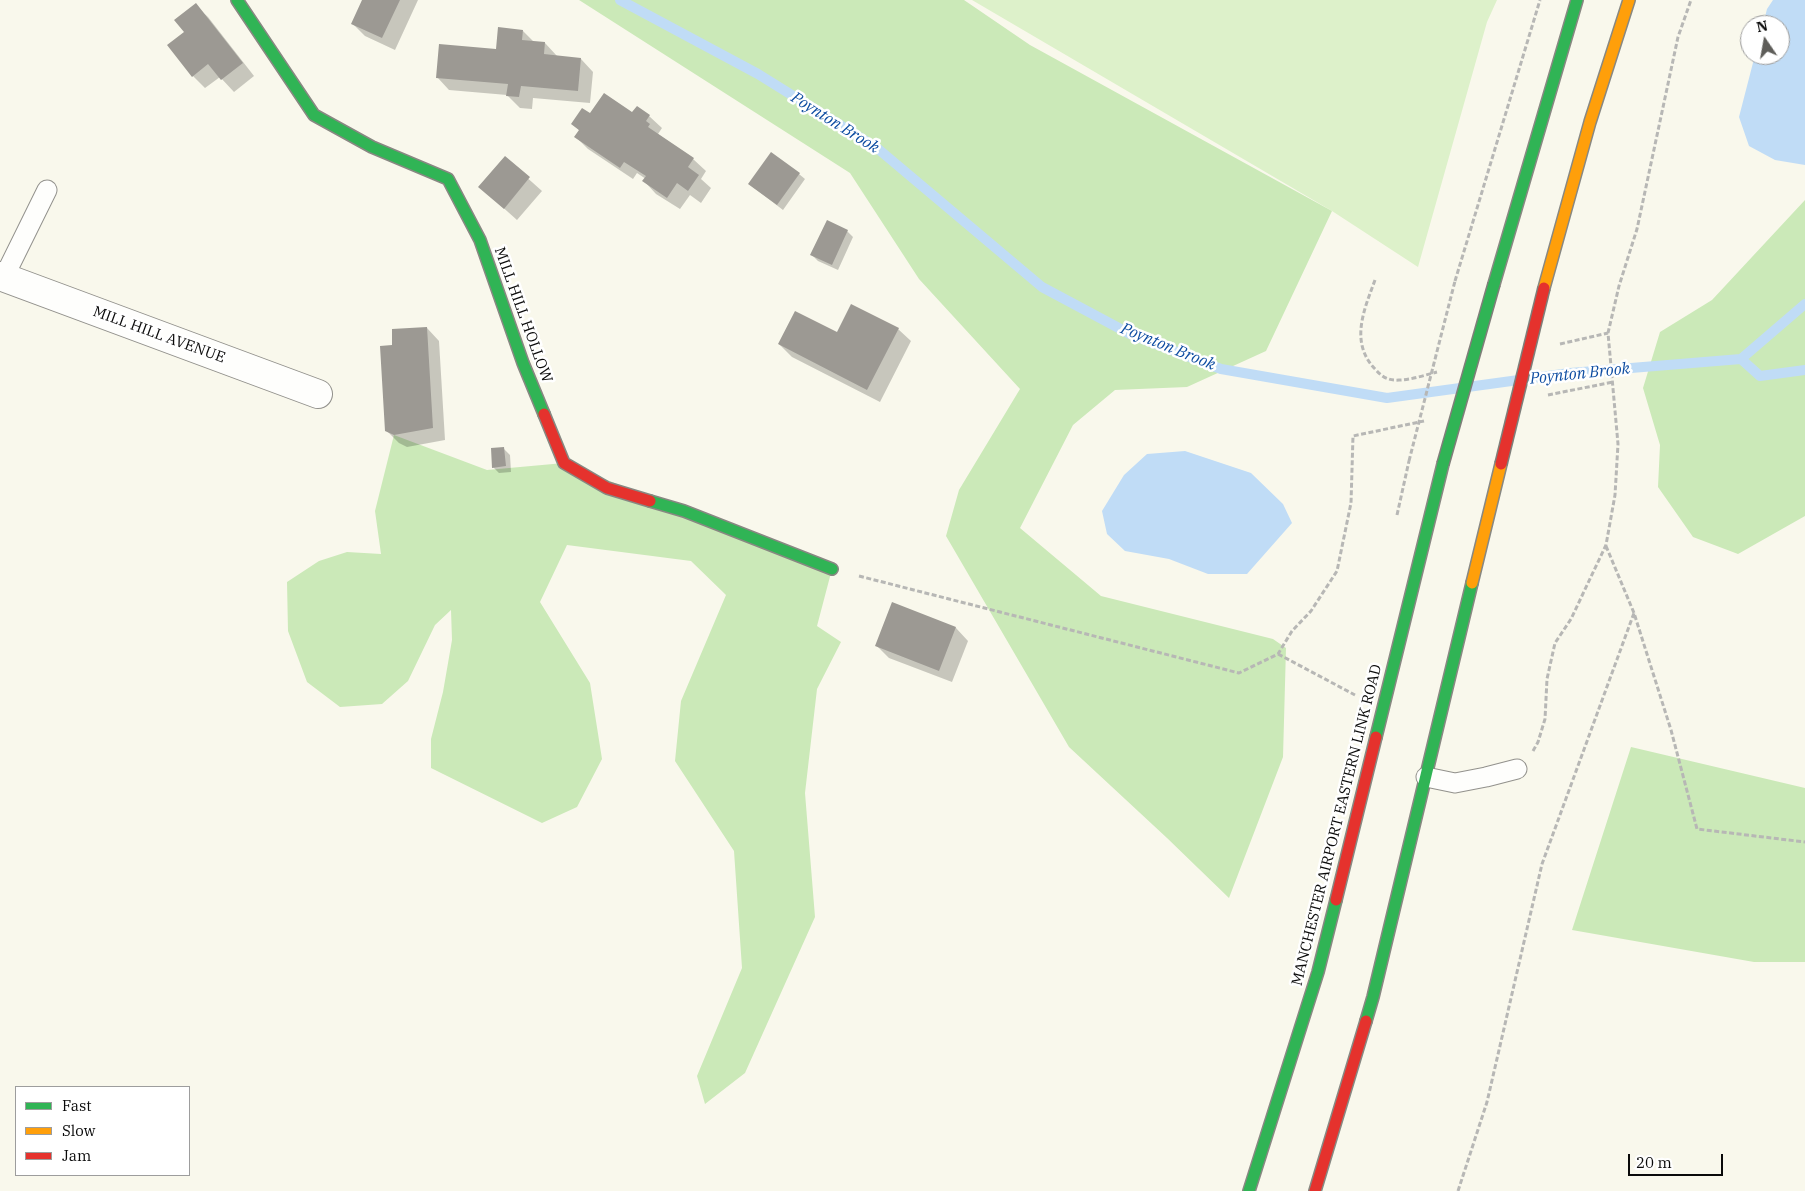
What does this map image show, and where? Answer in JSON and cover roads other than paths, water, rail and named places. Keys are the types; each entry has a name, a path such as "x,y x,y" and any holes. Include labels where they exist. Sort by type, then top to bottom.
{"main road":[{"name":"MILL HILL HOLLOW","path":"237,0 314,115 372,148 448,179 480,240 523,363 564,463 607,488 684,511 832,569"},
{"name":"MANCHESTER AIRPORT EASTERN LINK ROAD","path":"1250,1191 1318,972 1443,464 1577,0"},
{"path":"1315,1191 1372,997 1544,288 1590,122 1629,0"}],"street":[{"name":"MILL HILL AVENUE","path":"2,277 318,394"}],"lane":[{"path":"2,277 47,190"},
{"path":"1426,777 1455,783 1516,769"}],"water":[{"path":"1773,0 1805,0 1805,165 1775,160 1749,146 1739,117 1752,65 1790,65 1790,15 1766,15"},
{"path":"1185,451 1251,473 1283,504 1292,523 1247,574 1208,574 1169,559 1125,551 1107,534 1102,511 1124,475 1147,454"}],"waterway":[{"name":"Poynton Brook","path":"620,0 758,74 877,148 1042,287 1130,334 1221,369 1387,398 1570,373 1741,359 1760,376 1805,370"},
{"path":"1741,359 1805,304"}]}
